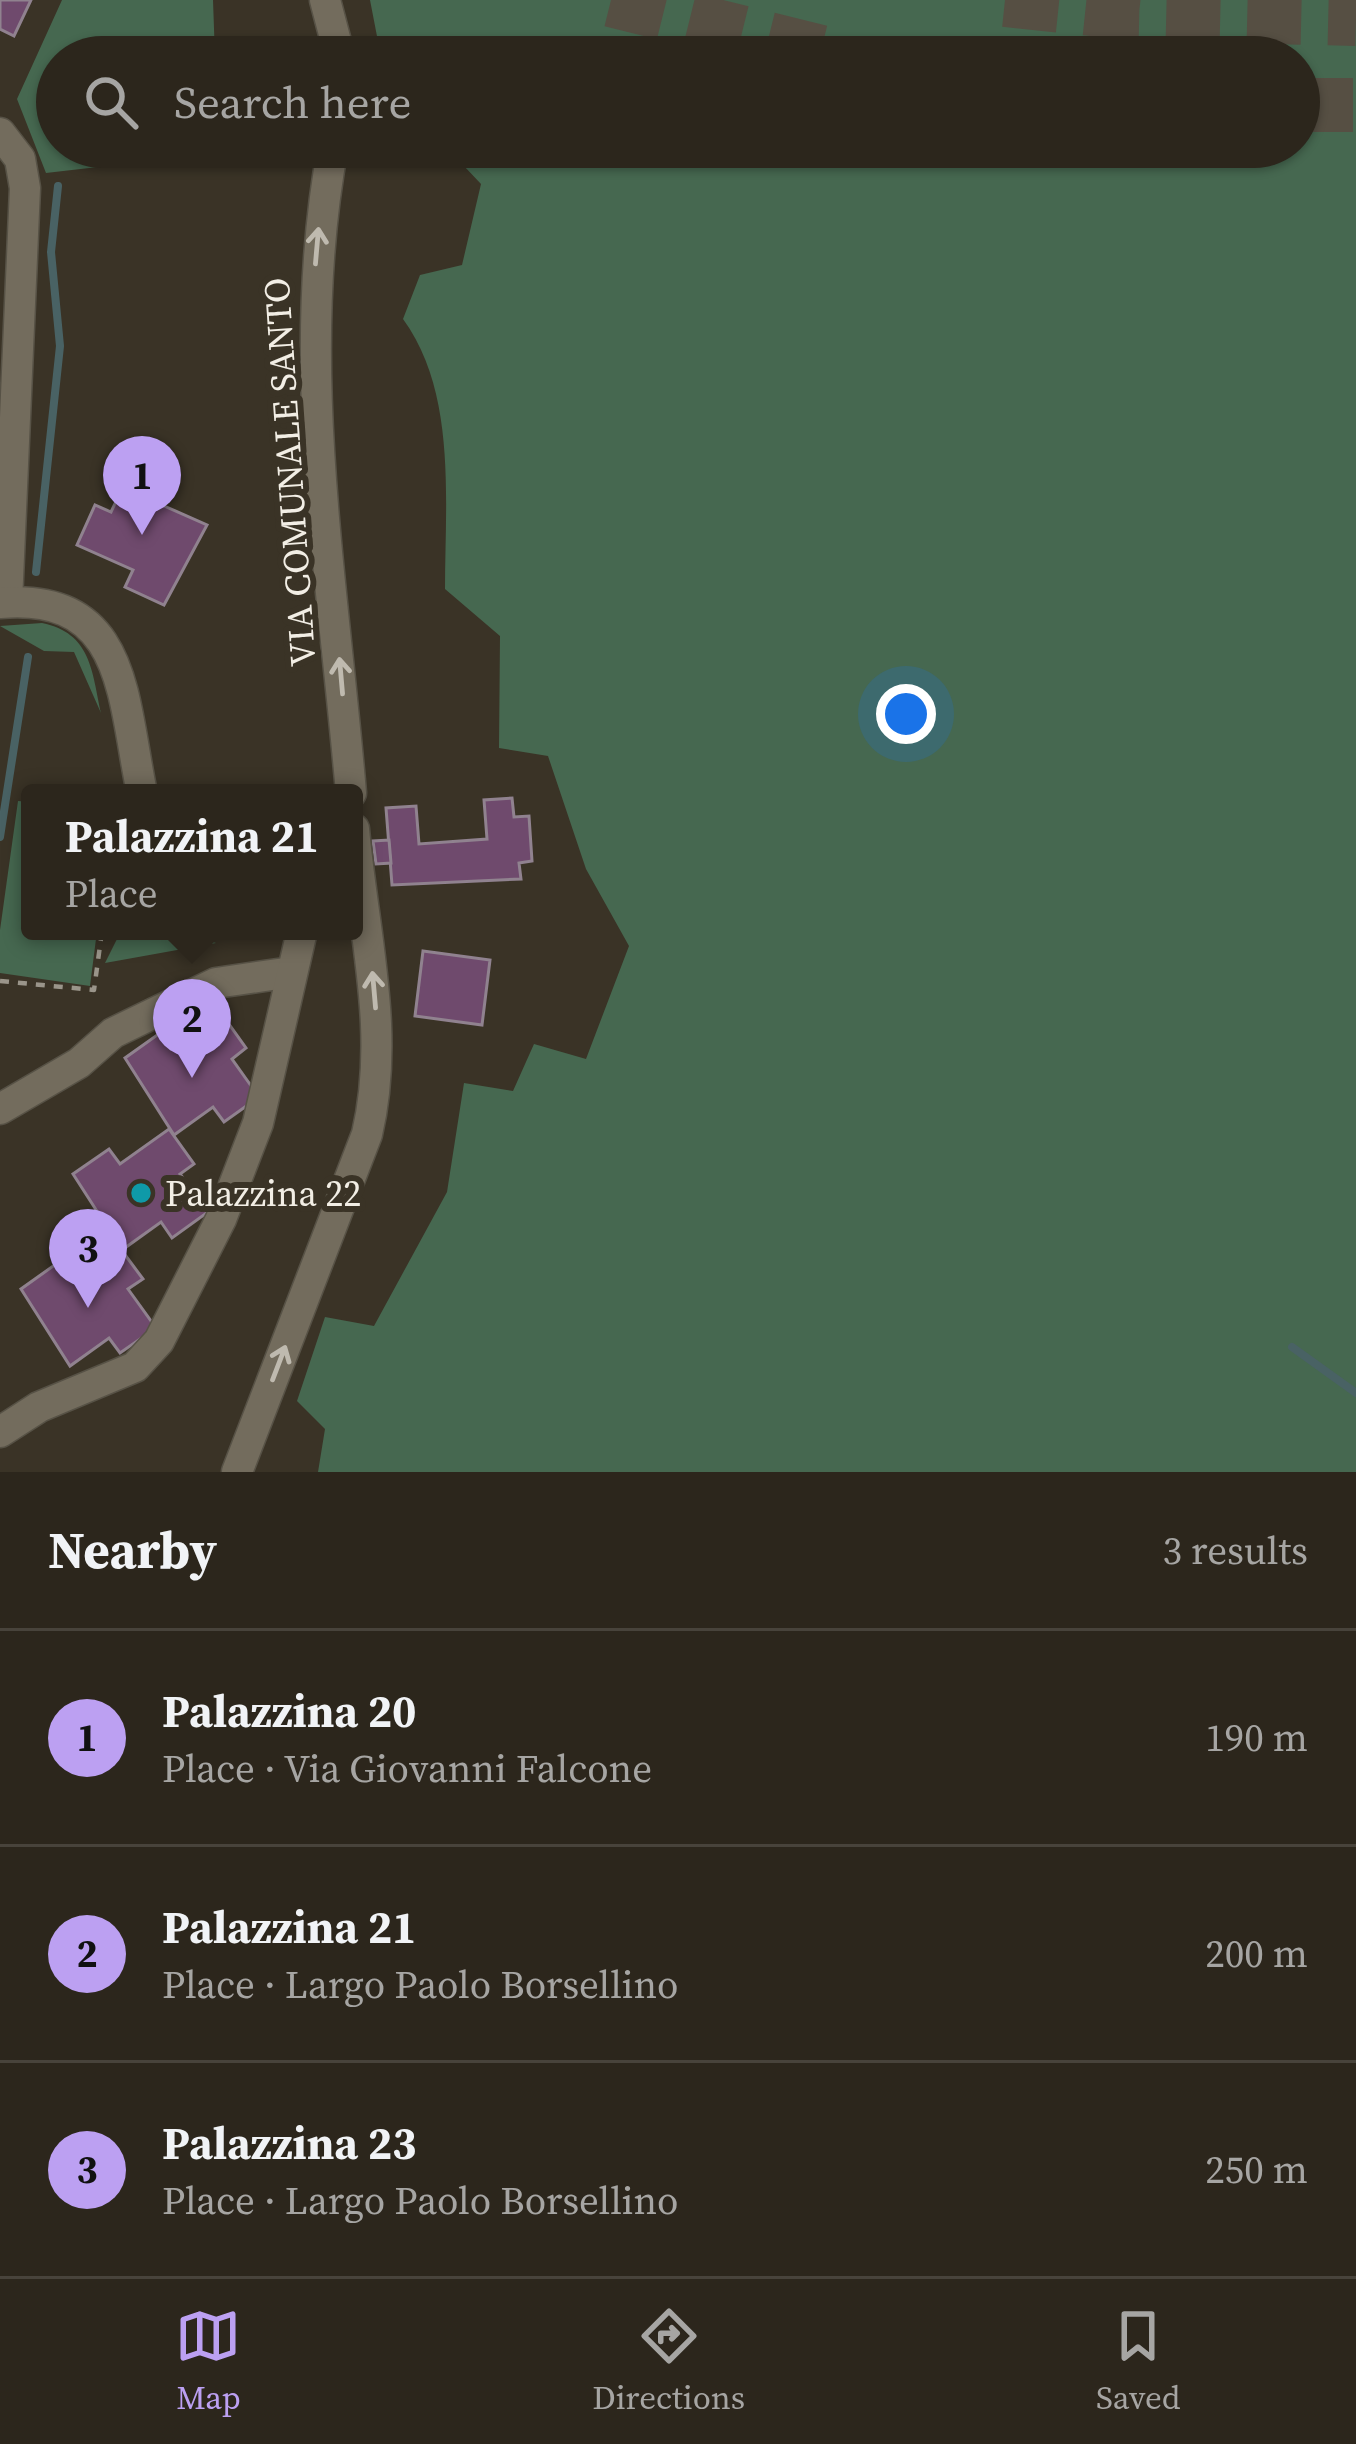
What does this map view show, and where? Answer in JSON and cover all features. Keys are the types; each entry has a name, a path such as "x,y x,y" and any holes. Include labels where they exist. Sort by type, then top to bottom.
{"street":[{"path":"325,0 334,36"},
{"path":"0,133 20,159 25,188 3,602 61,605 94,626 105,641 140,784"},
{"name":"VIA COMUNALE SANTO","path":"329,168 316,243 313,329 350,784"},
{"path":"238,1472 368,1134 376,1099 376,1018 363,927"},
{"path":"1,1427 135,1367 159,1341 241,1171 270,1084 300,940"},
{"path":"0,1109 80,1063 113,1033 216,983 292,972"}],"path":[{"path":"0,981 94,990 100,940"}],"green space":[{"path":"62,0 213,0 214,36 46,36"},
{"path":"370,0 1356,0 1356,1472 318,1472 325,1429 297,1401 325,1317 374,1326 447,1192 464,1083 513,1091 534,1044 586,1059 629,946 586,869 548,756 499,748 500,636 445,589 446,484 440,414 420,348 403,319 420,275 462,265 481,184 466,168 1320,168 1320,36 377,36"},
{"path":"36,57 36,147 17,99"},
{"path":"44,168 89,168 46,173"},
{"path":"42,623 71,635 80,645 101,713 74,652 44,651 0,626"},
{"path":"21,801 21,940 96,940 90,986 0,973 0,930"},
{"path":"116,940 216,943 105,963"}],"building":[{"path":"0,0 31,0 14,36 0,29"},
{"path":"131,470 170,488 162,505 207,525 164,605 125,587 133,570 77,545 95,505 111,512"},
{"path":"512,798 514,817 529,816 532,861 519,863 521,879 392,885 386,808 416,806 419,844 487,839 484,800"},
{"path":"389,840 391,863 376,864 373,841"},
{"path":"423,951 490,960 482,1025 415,1016"},
{"path":"221,1013 246,1048 232,1059 259,1097 224,1122 213,1107 174,1135 125,1058 160,1033 171,1049"},
{"name":"Palazzina 22","path":"169,1129 194,1164 180,1174 208,1212 172,1238 161,1222 122,1250 73,1174 109,1149 120,1164"},
{"path":"117,1244 143,1279 128,1289 156,1328 120,1353 109,1338 70,1366 21,1289 56,1264 68,1279"}],"waterway":[{"path":"36,572 60,346 51,252 58,186"},
{"path":"0,837 28,657"},
{"path":"1292,1347 1356,1393"}],"tunnel":[{"path":"611,0 756,36"},
{"path":"1005,0 1139,14 1356,19"},
{"path":"1320,105 1356,105"}],"place":[{"name":"Palazzina 20","path":"142,535"},
{"name":"Palazzina 21","path":"192,1078"},
{"name":"Palazzina 22","path":"141,1193"},
{"name":"Palazzina 23","path":"88,1308"}]}
